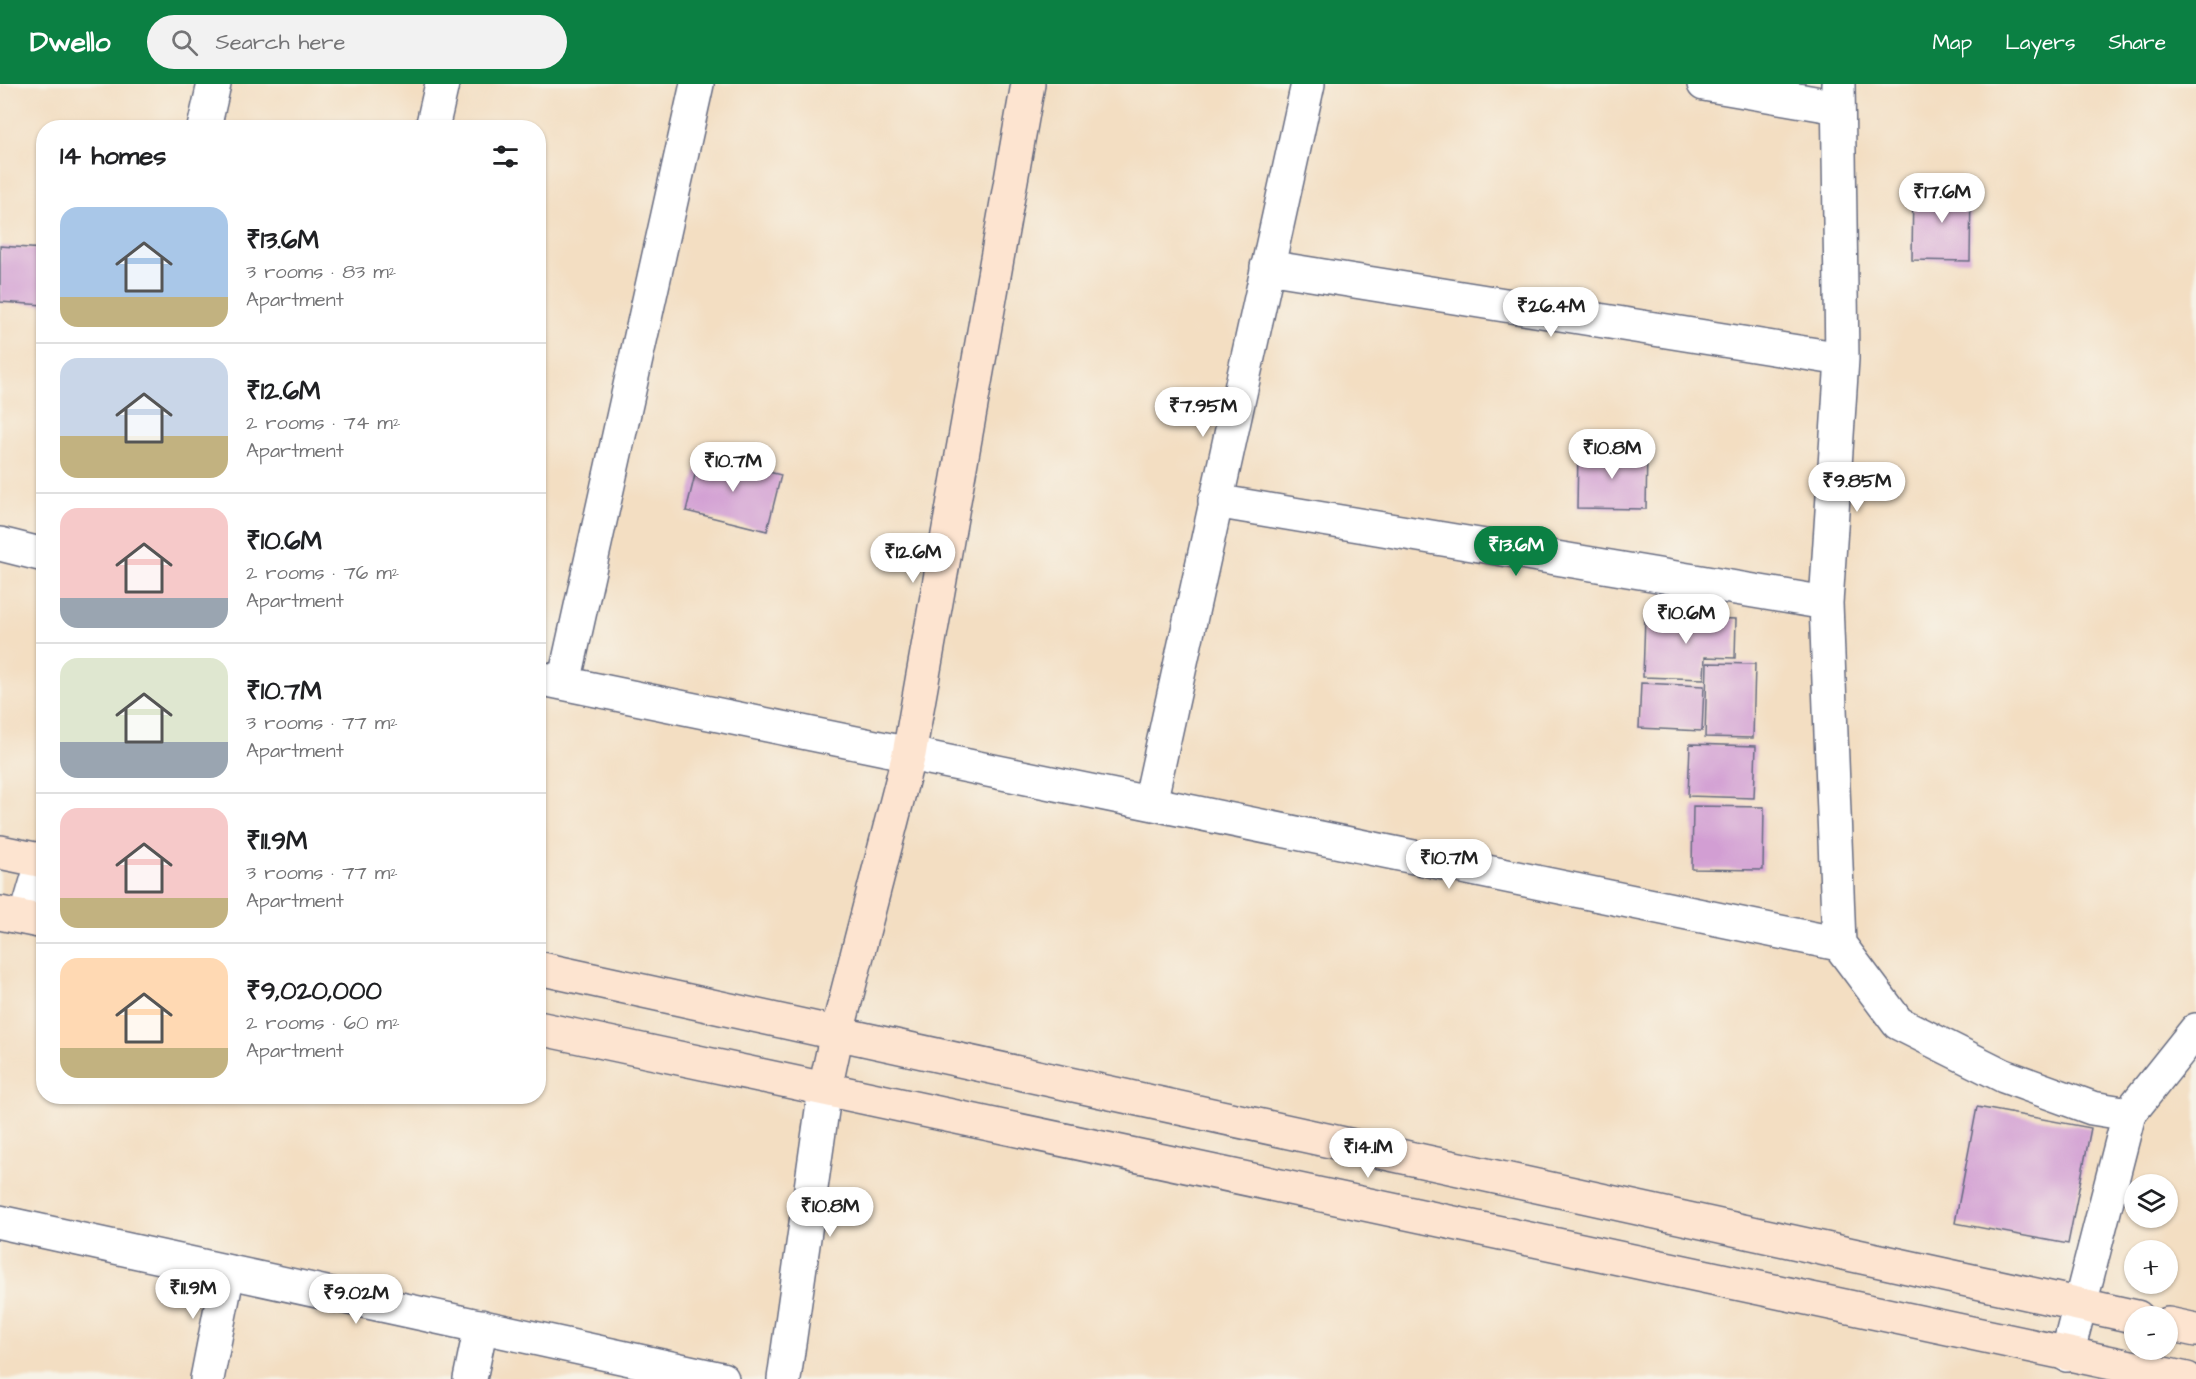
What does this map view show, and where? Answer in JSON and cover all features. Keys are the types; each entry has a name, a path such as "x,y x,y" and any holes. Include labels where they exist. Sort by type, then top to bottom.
{"street":[{"path":"206,120 214,84"},
{"path":"434,120 442,84"},
{"path":"697,84 551,680 1839,944"},
{"path":"784,1379 825,1089 837,1033 909,754 1028,84"},
{"path":"1150,803 1308,84"},
{"path":"1704,84 1838,95 1842,359 1826,603 1839,944 1898,1023 2004,1076 2092,1108 2129,1114"},
{"path":"1267,267 1842,359"},
{"path":"1215,501 1826,603"},
{"path":"0,544 36,553"},
{"path":"0,852 36,859"},
{"path":"23,918 36,880"},
{"path":"546,970 2124,1314"},
{"path":"546,1030 2187,1379"},
{"path":"2067,1354 2129,1114 2196,1030"},
{"path":"0,1222 722,1379"},
{"path":"207,1379 228,1272"},
{"path":"470,1379 481,1326"},
{"path":"2178,1326 2196,1330"}],"building":[{"path":"1913,187 1971,188 1970,261 1912,260"},
{"path":"0,246 36,248 36,304 0,302"},
{"path":"1578,451 1647,452 1646,509 1577,508"},
{"path":"700,455 781,475 767,531 686,511"},
{"path":"1645,616 1736,619 1735,658 1705,657 1704,679 1643,677"},
{"path":"1707,663 1755,664 1753,738 1705,737"},
{"path":"1641,683 1704,686 1702,731 1639,728"},
{"path":"1690,744 1756,746 1754,798 1688,796"},
{"path":"1693,806 1764,807 1763,870 1692,869"},
{"path":"1977,1107 2091,1128 2068,1244 1955,1223"}]}
